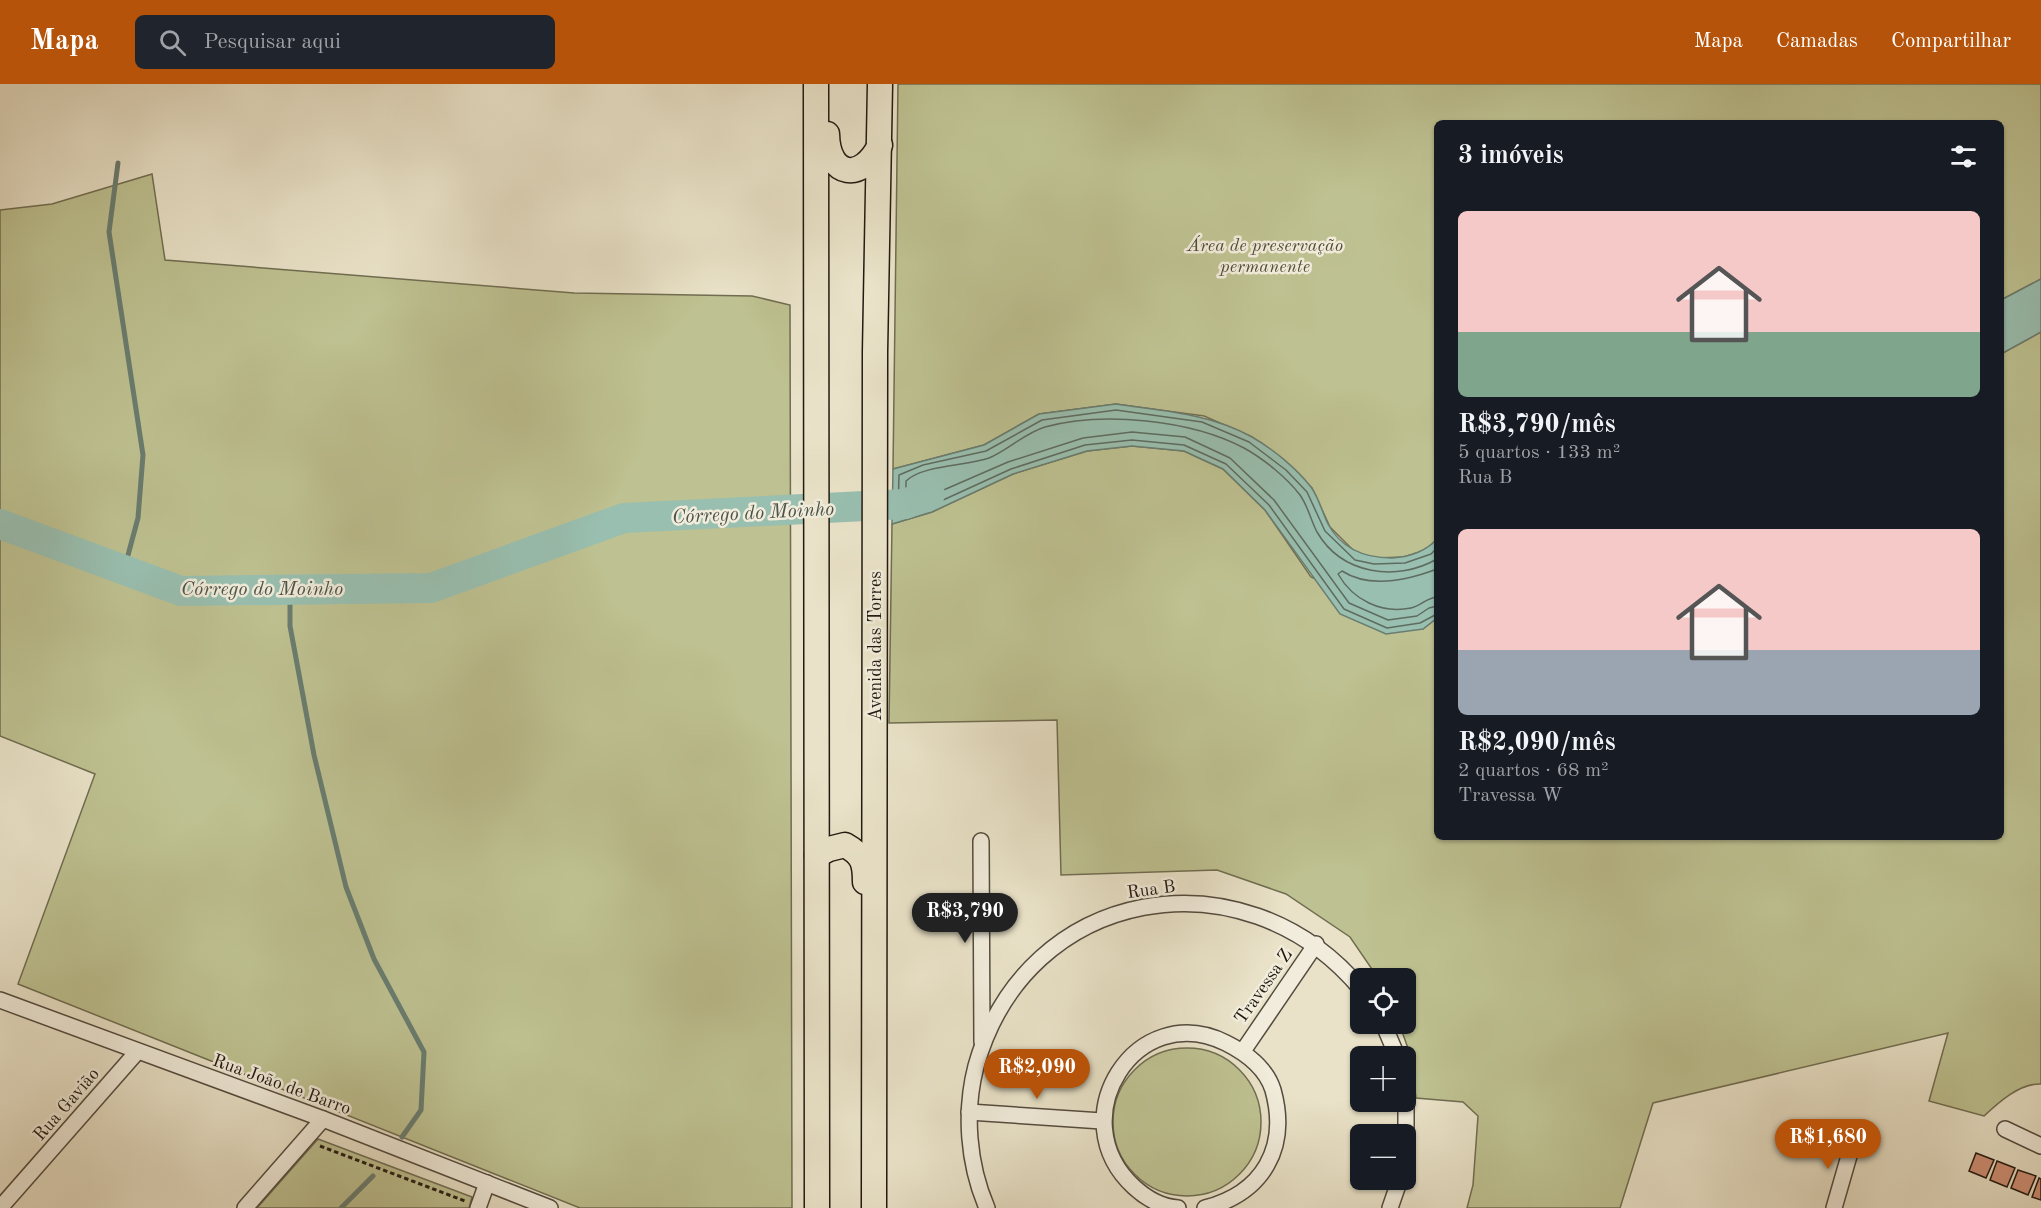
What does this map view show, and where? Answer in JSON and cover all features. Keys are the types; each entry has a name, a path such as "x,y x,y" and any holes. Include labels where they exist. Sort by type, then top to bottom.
{"main road":[{"path":"816,84 817,1208"},
{"path":"826,84 828,156 834,163 848,170 859,169 875,156 880,145"},
{"name":"Avenida das Torres","path":"874,1208 875,352 880,84"},
{"path":"817,855 845,845 858,852 865,862 864,1026 874,1076"}],"street":[{"name":"Rua B","path":"981,841 982,1047"},
{"name":"Rua B","path":"987,1208 980,1192 971,1152 969,1112 973,1079 982,1047 999,1010 1023,977 1052,949 1077,933 1123,912 1163,904 1193,903 1243,909 1281,924 1316,944 1350,976"},
{"name":"Travessa Z","path":"1243,1051 1316,944"},
{"name":"Rua João de Barro","path":"0,1000 323,1119 550,1208"},
{"path":"1178,1208 1143,1196 1121,1176 1107,1150 1102,1121 1106,1095 1118,1071 1136,1052 1159,1039 1185,1033 1211,1035 1243,1051 1257,1063 1272,1086 1278,1113 1277,1140 1267,1166 1250,1187 1228,1205 1205,1208"},
{"name":"Rua Gavião","path":"0,1208 137,1052"},
{"path":"969,1112 1102,1121"},
{"path":"244,1208 323,1119"},
{"path":"2005,1129 2041,1146"},
{"path":"1834,1208 1853,1142"},
{"path":"478,1208 487,1183"},
{"path":"1390,1208 1396,1190"}],"path":[{"path":"318,1146 465,1201 462,1208"}],"green space":[{"name":"Área de preservação permanente","path":"898,84 2041,84 2041,279 2004,298 2004,120 1434,120 1434,542 1428,549 1404,557 1375,558 1357,554 1330,527 1312,488 1252,437 1204,416 1116,404 1039,414 984,445 893,469"},
{"path":"152,174 165,260 574,293 752,296 790,305 792,1208 580,1208 18,984 95,774 0,736 0,210 52,204"},
{"path":"2041,332 2041,1084 2018,1090 2003,1099 1984,1116 1929,1101 1948,1033 1653,1103 1620,1208 1467,1208 1473,1185 1478,1116 1463,1102 1416,1098 1416,1046 1407,1046 1403,1034 1416,1034 1416,968 1371,968 1350,937 1286,894 1217,870 1061,875 1057,720 889,723 892,524 932,512 1013,474 1087,451 1132,446 1184,451 1223,469 1265,510 1311,577 1423,629 1434,620 1434,840 2004,840 2004,352"},
{"path":"1187,1048 1201,1049 1215,1054 1228,1060 1239,1070 1249,1081 1255,1094 1260,1108 1260,1136 1255,1150 1249,1163 1239,1174 1228,1184 1215,1190 1201,1195 1187,1196 1173,1195 1159,1190 1146,1184 1135,1174 1125,1163 1119,1150 1114,1136 1113,1122 1114,1108 1119,1094 1125,1081 1135,1070 1146,1060 1159,1054 1173,1049"},
{"path":"318,1139 472,1197 469,1208 257,1208"}],"water":[{"path":"2041,279 2041,332 2004,352 2004,298"},
{"path":"1116,404 1202,418 1252,437 1284,459 1305,480 1314,491 1334,533 1355,551 1382,558 1392,558 1411,555 1434,542 1434,620 1423,629 1386,634 1340,614 1265,510 1223,469 1184,451 1132,446 1087,451 1013,474 932,512 892,524 893,469 984,445 1039,414"}],"building":[{"path":"1976,1153 1994,1160 1986,1178 1969,1171"},
{"path":"1997,1161 2015,1168 2007,1187 1990,1180"},
{"path":"2018,1170 2036,1176 2028,1195 2011,1188"},
{"path":"2039,1178 2041,1179 2041,1200 2032,1197"}],"waterway":[{"path":"118,163 109,232 143,455 138,518 124,570"},
{"name":"Córrego do Moinho","path":"0,524 181,591 431,588 624,518 905,504 930,494"},
{"path":"290,590 290,626 314,755 346,887 374,959 424,1052 421,1110 402,1137"},
{"path":"341,1208 373,1176"}]}
